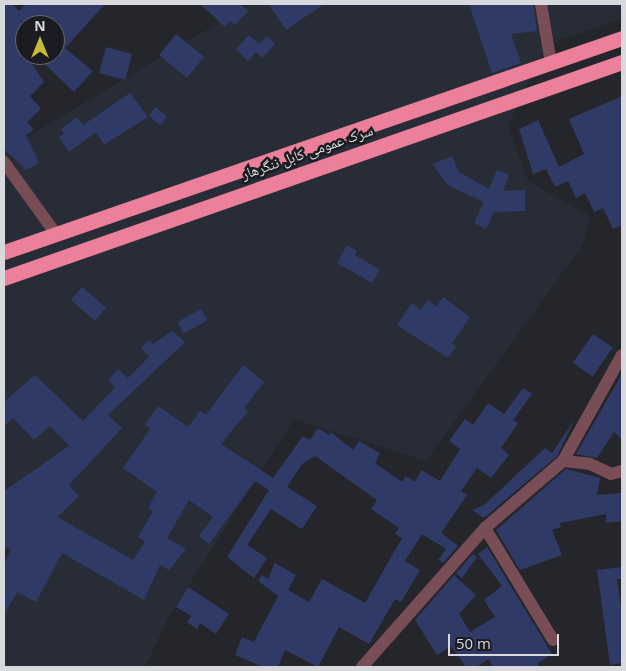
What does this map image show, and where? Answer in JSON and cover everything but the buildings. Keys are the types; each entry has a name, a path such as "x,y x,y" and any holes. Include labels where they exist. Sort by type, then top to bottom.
{"highway":[{"name":"سرک عمومی کابل ننگرهار","path":"4,252 622,38"},
{"name":"سرک عمومی کابل ننگرهار","path":"4,278 622,62"}],"street":[{"path":"541,4 551,63"},
{"path":"4,162 56,234"},
{"path":"362,667 485,528 563,461 622,354"},
{"path":"563,461 590,464 611,474 622,471"},
{"path":"485,528 553,640"}],"shaded area":[{"path":"250,4 622,4 622,19 546,45 508,126 528,181 590,216 583,244 426,461 294,419 168,618 145,667 4,667 4,151"}]}
